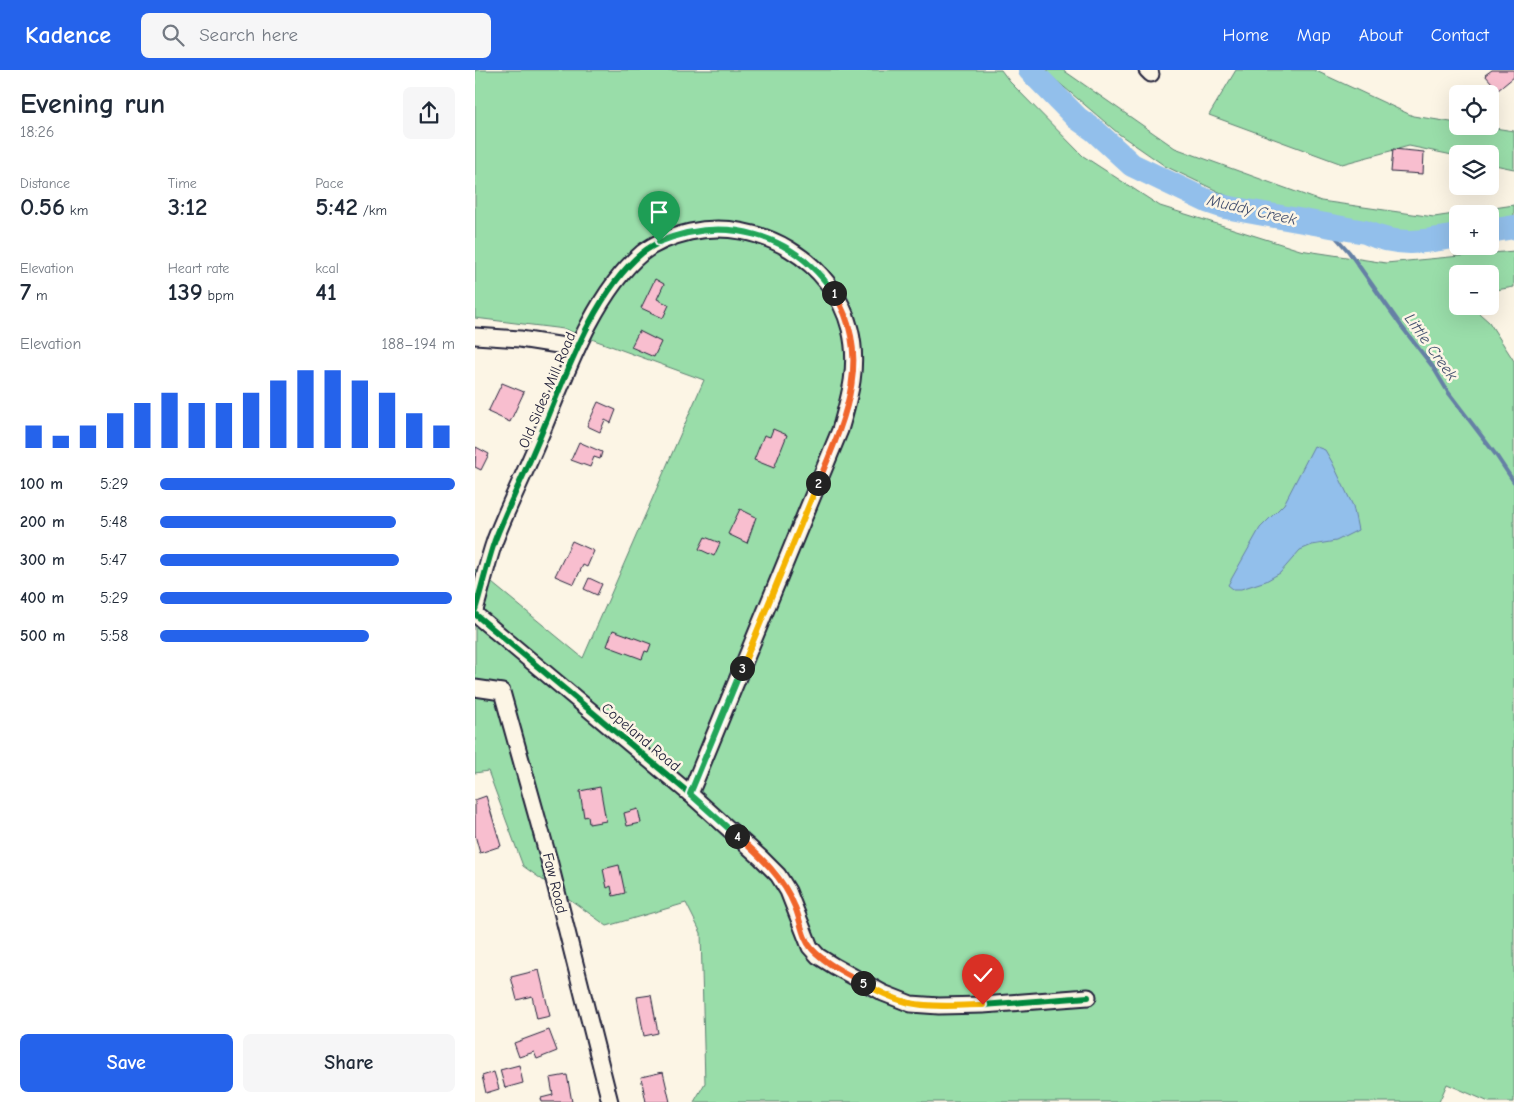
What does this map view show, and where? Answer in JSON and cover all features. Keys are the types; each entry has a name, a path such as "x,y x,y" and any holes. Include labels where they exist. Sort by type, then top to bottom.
{"street":[{"name":"Old Sides Mill Road","path":"475,610 495,541 577,348 614,284 629,265 643,252 659,242 699,230 736,230 760,236 799,254 813,266 836,295 844,311 850,328 853,347 854,371 851,395 840,430 690,794"},
{"name":"Old Sides Mill Road","path":"475,336 519,339 577,348"},
{"name":"Copeland Road","path":"475,614 690,794 761,858 778,875 795,907 810,947 818,956 834,966 883,993 911,1004 939,1006 983,1005 1088,997"},
{"name":"Faw Road","path":"475,688 501,692 549,860 610,1102"}],"green space":[{"path":"475,70 1001,70 1010,82 1083,156 1160,206 1300,250 1386,263 1471,255 1499,255 1499,252 1514,251 1514,287 1499,290 1499,265 1449,265 1449,315 1481,315 1489,322 1514,361 1514,1102 1489,1102 1447,1084 1439,1102 694,1102 705,1083 701,933 686,903 607,926 523,866 488,771 475,773 475,569 583,658 704,380 564,329 475,318"},
{"path":"1044,70 1063,70 1175,148 1321,201 1434,217 1449,215 1449,230 1412,236 1234,199 1165,166 1119,134"},
{"path":"1236,70 1314,70 1413,116 1449,122 1449,135 1499,135 1499,129 1514,131 1514,169 1499,166 1499,145 1449,145 1449,154 1409,146 1342,164 1209,115"},
{"path":"1514,205 1514,219 1499,222 1499,207"}],"water":[{"path":"1314,446 1325,450 1332,462 1353,506 1358,530 1336,541 1312,545 1300,550 1280,573 1266,581 1241,589 1233,589 1228,585 1260,528 1284,504"}],"building":[{"path":"1492,70 1514,70 1514,77 1499,89 1499,85 1494,85 1485,75"},
{"path":"1393,149 1424,152 1423,174 1391,172"},
{"path":"655,279 664,284 657,299 669,305 663,318 641,308"},
{"path":"639,331 661,342 654,357 631,347"},
{"path":"502,383 524,392 510,422 488,412"},
{"path":"598,402 616,410 611,423 605,420 600,432 587,426"},
{"path":"773,429 787,435 774,468 754,460 764,435 770,437"},
{"path":"579,442 602,452 600,459 594,457 590,467 571,460"},
{"path":"476,447 489,454 481,470 475,467"},
{"path":"740,509 756,517 747,543 728,534"},
{"path":"705,537 720,543 714,556 699,549"},
{"path":"572,541 594,551 587,567 583,565 574,584 555,576"},
{"path":"589,578 602,584 597,595 584,589"},
{"path":"613,630 651,644 648,652 645,651 642,659 607,646"},
{"path":"600,787 606,821 589,824 588,816 584,817 580,791"},
{"path":"486,796 501,846 480,853 475,835 475,800"},
{"path":"638,809 641,823 627,826 624,813"},
{"path":"619,865 625,893 613,896 611,886 607,888 603,869"},
{"path":"539,970 550,1016 537,1019 532,996 517,1000 511,977"},
{"path":"651,995 658,1033 644,1036 637,997"},
{"path":"549,1030 557,1051 537,1059 534,1052 519,1057 514,1043"},
{"path":"519,1065 523,1083 505,1088 500,1070"},
{"path":"494,1072 499,1089 486,1093 482,1076"},
{"path":"663,1072 670,1102 646,1102 641,1077"},
{"path":"567,1075 572,1102 542,1102 541,1098 553,1095 550,1078"}],"waterway":[{"name":"Muddy Creek","path":"1030,70 1077,118 1094,130 1132,165 1207,201 1225,207 1365,232 1388,240 1411,242 1449,237"},
{"name":"Little Creek","path":"1327,227 1349,252 1514,482"},
{"name":"Muddy Creek","path":"1499,230 1514,227"}],"cycle path":[{"path":"475,610 495,540 534,452 569,365 608,291 624,271 642,253 659,243 690,232 716,229 742,231 766,238 789,249 810,264 828,283 841,305 850,329 854,355 850,393 840,430 690,794"},
{"path":"475,614 690,794 761,858 778,875 788,891 810,947 818,956 834,966 883,993 911,1004 939,1006 983,1005 1088,997"}],"route":[{"path":"659,242 699,230 718,229 736,230 760,236 783,245 799,254 813,266 836,295 850,328 853,347 854,371 851,395 840,430 690,794 778,875 795,907 805,937 810,947 818,956 883,993 911,1004 939,1006 983,1005"}]}
